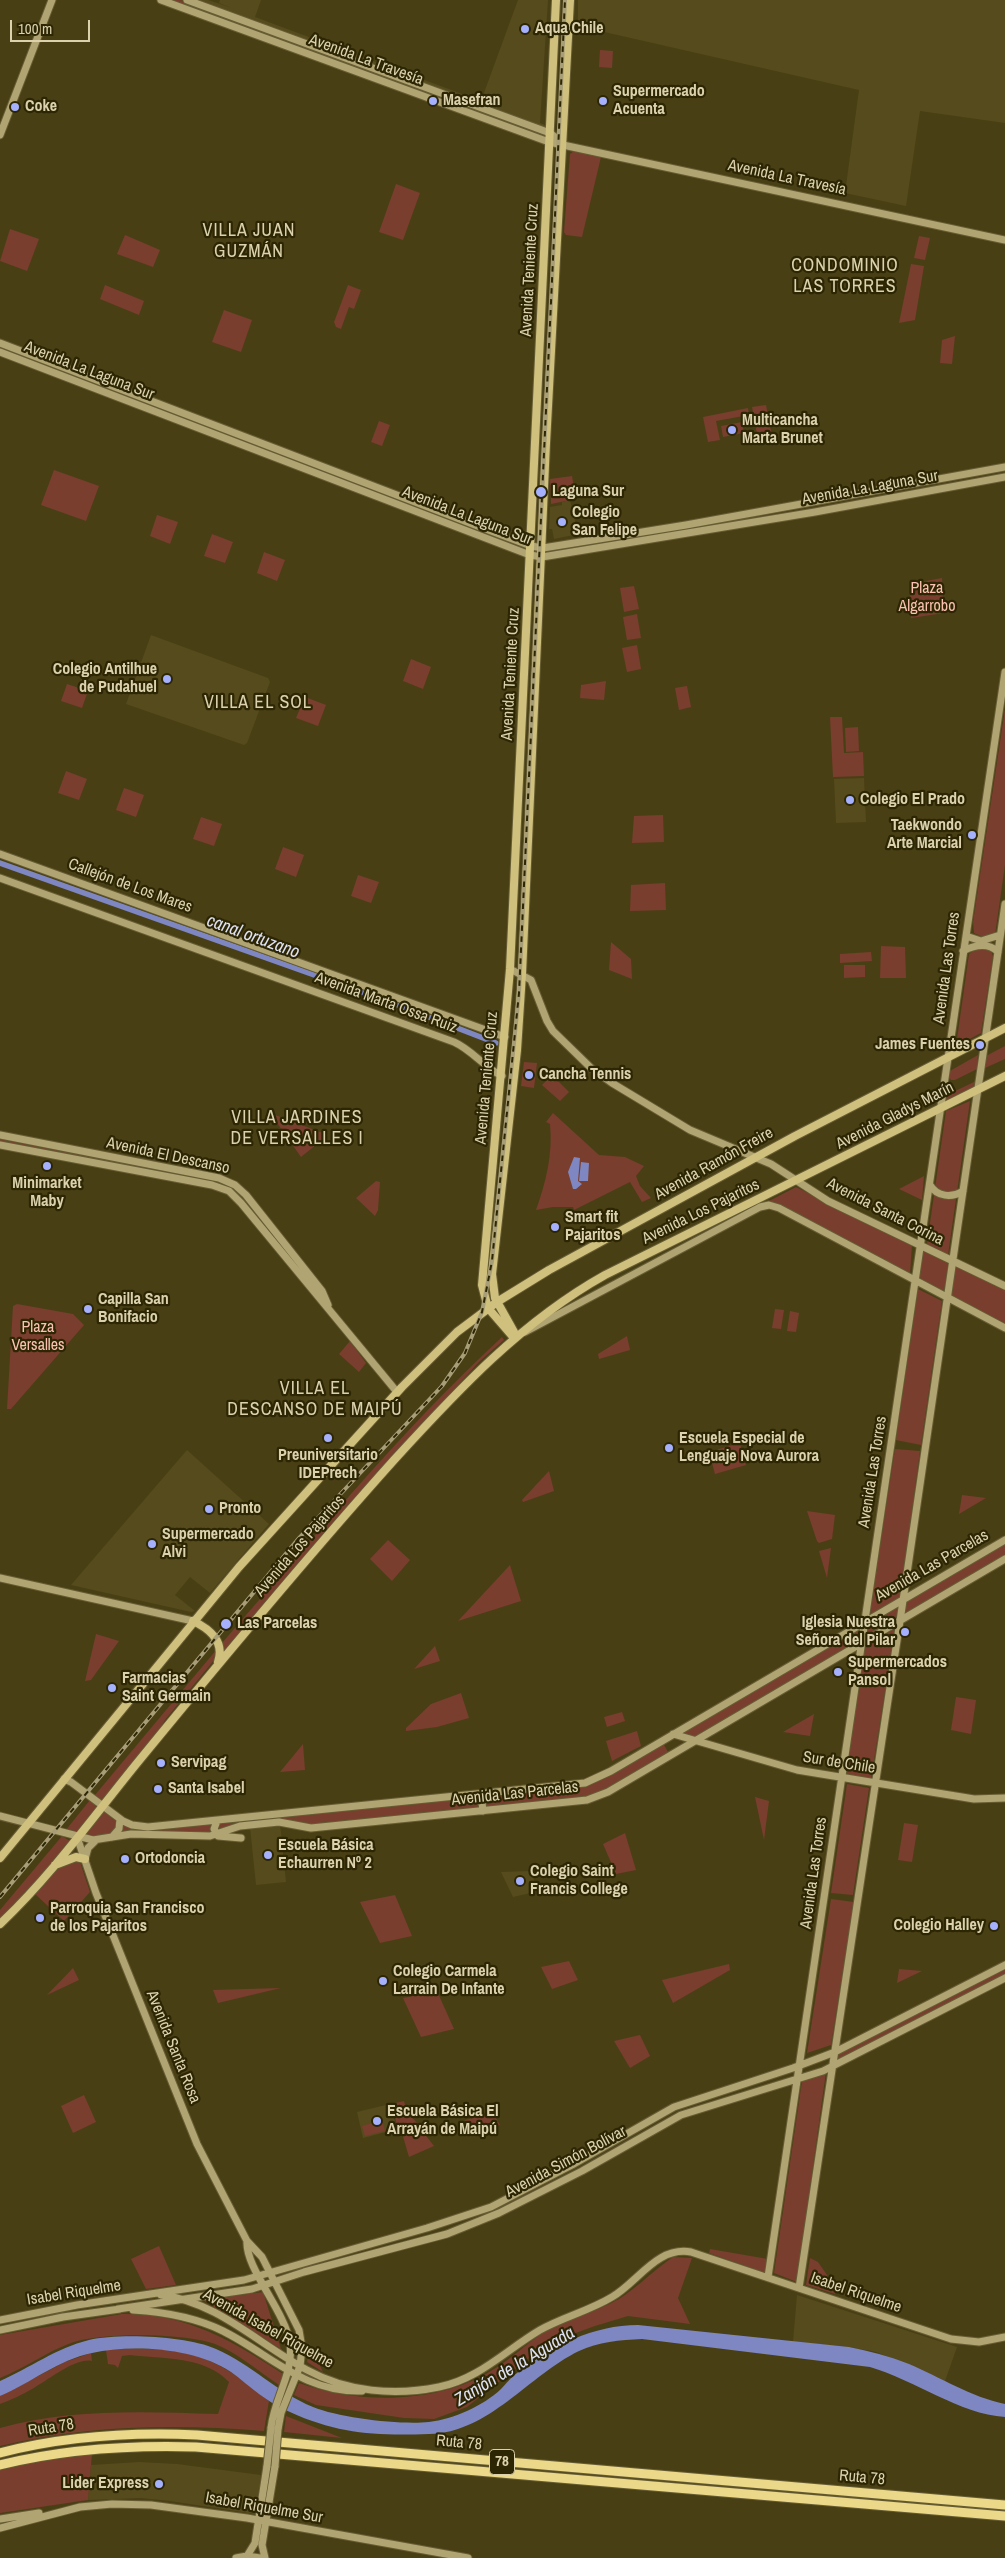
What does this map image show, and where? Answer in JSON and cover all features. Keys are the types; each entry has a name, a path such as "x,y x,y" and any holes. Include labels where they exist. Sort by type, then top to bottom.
{"highway":[{"name":"Ruta 78","path":"0,2453 48,2442 90,2437 135,2434 197,2435 1005,2505"},
{"name":"Ruta 78","path":"0,2465 87,2450 144,2446 196,2447 1005,2516"}],"main road":[{"name":"Avenida Teniente Cruz","path":"516,1336 488,1308 482,1285 510,969 556,0"},
{"name":"Avenida Teniente Cruz","path":"516,1336 497,1302 492,1288 492,1274 517,1050 522,974 570,0"},
{"name":"Avenida Gladys Marín","path":"948,1058 1005,1028"},
{"name":"Avenida Ramón Freire","path":"497,1302 549,1270 756,1157 948,1058"},
{"name":"Avenida Gladys Marín","path":"798,1180 1005,1076"},
{"name":"Avenida Los Pajaritos","path":"0,1924 54,1866 216,1666 378,1479 480,1368 516,1336 569,1296 605,1275 798,1180"},
{"name":"Avenida Los Pajaritos","path":"0,1858 193,1621 286,1514 397,1392 445,1343 497,1302"},
{"path":"193,1621 206,1628 217,1640 220,1652 216,1666"},
{"path":"54,1866 76,1857 85,1860"}],"street":[{"path":"0,135 52,0"},
{"name":"Avenida La Travesía","path":"161,0 549,142 1005,240"},
{"name":"Avenida La Travesía","path":"187,0 550,133 563,144"},
{"name":"Avenida La Laguna Sur","path":"0,343 531,546 543,548 711,521 1005,467"},
{"name":"Avenida La Laguna Sur","path":"0,352 389,502 530,555 542,557 806,514 1005,477"},
{"path":"389,502 394,494"},
{"name":"Avenida Las Torres","path":"768,2277 1005,672"},
{"name":"Callejón de Los Mares","path":"0,854 505,1037"},
{"name":"Avenida Marta Ossa Ruiz","path":"0,878 454,1042 488,1069 502,1076"},
{"path":"799,2288 900,1621 1005,904"},
{"path":"966,936 980,940 1000,935"},
{"path":"963,951 982,945 990,946 998,952"},
{"path":"510,969 522,974"},
{"name":"Avenida Santa Corina","path":"522,974 532,983 550,1028 598,1074 690,1130 756,1157 798,1180 828,1200 1005,1286"},
{"name":"Avenida El Descanso","path":"0,1135 218,1178 230,1182 246,1195 322,1291 328,1308"},
{"name":"Avenida El Descanso","path":"0,1145 220,1187 241,1203 397,1392"},
{"path":"742,1151 746,1156 744,1164"},
{"path":"930,1185 934,1192 941,1195 953,1196 963,1191"},
{"name":"Avenida Los Pajaritos","path":"516,1336 545,1323 760,1207 772,1205 915,1274"},
{"path":"915,1274 1005,1328"},
{"name":"Avenida Las Parcelas","path":"64,1779 71,1782 120,1819 132,1825 148,1827 217,1822 585,1783 611,1771 1005,1540"},
{"name":"Avenida Las Parcelas","path":"0,1816 77,1837 96,1840 131,1834 197,1837 216,1835 246,1825 279,1822 311,1828 580,1802 597,1798 1005,1559"},
{"path":"0,1578 193,1621"},
{"name":"Sur de Chile","path":"672,1734 778,1766 974,1799 1005,1798"},
{"path":"481,1794 483,1812"},
{"path":"294,1825 296,1814"},
{"path":"112,1838 118,1831 120,1819"},
{"path":"217,1822 214,1829 216,1835 222,1838 241,1838"},
{"name":"Avenida Santa Rosa","path":"77,1837 96,1892 197,2144 247,2241 260,2253 299,2330 302,2348 300,2366 277,2412"},
{"path":"85,1860 88,1848 96,1840"},
{"name":"Avenida Simón Bolívar","path":"152,2294 260,2276 427,2228 491,2206 572,2165 674,2107 800,2066 835,2052 1005,1965"},
{"name":"Avenida Simón Bolívar","path":"118,2309 186,2300 265,2286 321,2267 429,2239 462,2227 499,2213 582,2171 681,2115 797,2080 833,2066 1005,1978"},
{"name":"Avenida Santa Rosa","path":"247,2241 248,2252 287,2331 291,2360 274,2429 263,2521"},
{"name":"Avenida Isabel Riquelme","path":"0,2330 118,2309 174,2315 209,2325 232,2336 295,2379 335,2390 405,2392 439,2387 464,2379 493,2363 540,2330 613,2296 663,2256 681,2251 700,2255"},
{"name":"Isabel Riquelme","path":"700,2255 951,2339 979,2342 1005,2337"},
{"name":"Isabel Riquelme","path":"0,2320 42,2311 152,2294"},
{"name":"Avenida Isabel Riquelme","path":"152,2294 186,2300 220,2314 300,2366 324,2378 370,2390"},
{"name":"Isabel Riquelme Sur","path":"0,2519 90,2506 126,2503 178,2507 468,2558"},
{"name":"Isabel Riquelme Sur","path":"0,2528 54,2512"},
{"path":"247,2556 255,2544 263,2521"},
{"path":"263,2521 262,2548 264,2558"},
{"path":"236,2558 247,2556 260,2558"}],"shaded area":[{"path":"175,0 208,0 232,8 219,3 220,0 261,0 255,17 481,101 518,0 548,0 540,123 545,125 544,136"},
{"path":"578,0 1005,0 1005,123 920,111 906,206 845,193 859,90 578,26"},
{"name":"Colegio San Felipe","path":"570,500 578,534 554,539 552,529 549,529 550,507 562,505 562,502"},
{"path":"151,635 268,678 270,682 247,743 244,745 126,704"},
{"name":"Colegio El Prado","path":"864,778 866,822 836,823 834,779"},
{"path":"187,1450 269,1524 210,1593 190,1577 175,1595 195,1611 191,1612 71,1585"},
{"name":"Escuela Básica Echaurren Nº 2","path":"280,1824 286,1882 256,1885 250,1827"},
{"name":"Colegio Saint Francis College","path":"530,1871 539,1891 513,1897 501,1872"},
{"name":"Escuela Básica El Arrayán de Maipú","path":"390,2104 397,2129 363,2138 357,2112"},
{"path":"797,2295 957,2347 945,2381 876,2352 849,2347 793,2342"},
{"path":"139,2462 177,2464 261,2475 255,2514 141,2498 88,2500 91,2465"}],"green space":[{"path":"168,0 180,0 316,50 313,52"},
{"path":"600,50 613,51 612,68 599,67"},
{"path":"574,151 601,157 582,237 566,235 564,232 570,154"},
{"path":"396,184 420,193 403,240 379,232"},
{"path":"10,229 39,239 27,271 0,261"},
{"path":"125,235 160,250 153,267 117,254"},
{"path":"919,236 930,238 925,260 914,258"},
{"path":"911,264 924,266 915,320 899,323"},
{"path":"105,285 144,301 139,315 100,299"},
{"path":"348,285 361,290 354,309 349,307 341,329 336,327 334,322"},
{"path":"224,310 252,320 241,352 212,342"},
{"path":"955,336 952,364 940,363 942,340"},
{"path":"766,405 771,431 757,434 752,407"},
{"path":"748,408 749,415 716,421 720,440 708,442 703,417"},
{"path":"379,421 390,425 382,446 371,442"},
{"name":"Multicancha Marta Brunet","path":"742,422 744,433 723,437 721,426"},
{"path":"54,470 99,486 86,521 41,505"},
{"path":"572,476 576,499 551,504 550,479"},
{"path":"157,515 178,522 170,544 150,536"},
{"path":"212,534 233,542 225,563 204,556"},
{"path":"264,552 285,560 277,581 257,573"},
{"name":"Plaza Algarrobo","path":"942,578 944,613 911,618 910,584"},
{"path":"634,586 639,609 624,612 620,588"},
{"path":"637,614 641,638 627,640 623,617"},
{"path":"637,645 641,669 627,672 622,648"},
{"path":"411,659 431,667 423,689 403,681"},
{"path":"606,681 604,700 580,698 581,685"},
{"path":"67,684 88,691 82,708 61,701"},
{"path":"687,686 691,707 679,710 675,688"},
{"path":"305,697 326,705 318,726 296,718"},
{"path":"1005,709 1005,865 995,935 985,938 974,933 973,922"},
{"path":"830,717 842,717 844,753 863,752 864,776 833,777"},
{"path":"858,727 859,751 846,752 845,728"},
{"path":"66,771 87,779 79,800 58,793"},
{"path":"124,788 144,795 136,817 116,810"},
{"path":"663,815 664,842 632,843 634,816"},
{"path":"201,817 222,824 214,846 193,839"},
{"path":"283,847 304,855 296,877 275,869"},
{"path":"358,875 379,882 371,903 351,896"},
{"path":"665,883 666,910 630,911 631,885"},
{"path":"611,942 631,959 632,979 609,970"},
{"path":"881,946 905,947 906,978 880,978"},
{"path":"978,947 991,951 993,956 981,1033 956,1046 969,954"},
{"path":"871,952 872,961 840,963 840,954"},
{"path":"844,965 865,965 865,977 844,978"},
{"path":"1005,1046 1005,1059 985,1068 986,1056"},
{"path":"978,1055 977,1069 955,1080 951,1080 947,1075 948,1072"},
{"name":"Cancha Tennis","path":"524,1062 537,1063 534,1088 521,1086"},
{"name":"Cancha Tennis","path":"552,1075 569,1092 560,1101 542,1085"},
{"path":"976,1081 975,1088 948,1101 945,1098 945,1096"},
{"path":"970,1101 948,1255 927,1244 946,1111"},
{"path":"270,1113 328,1135 301,1157"},
{"path":"553,1113 599,1155 625,1157 644,1166 636,1176 640,1186 651,1198 642,1202 630,1182 574,1210 573,1207 553,1207 536,1210 550,1157 550,1124 546,1122"},
{"path":"0,1139 211,1180 209,1183 0,1142"},
{"path":"924,1176 922,1200 899,1189"},
{"path":"376,1181 380,1182 378,1210 375,1216 356,1198"},
{"path":"796,1187 912,1245 910,1274 769,1201"},
{"path":"923,1251 948,1263 944,1292 918,1280"},
{"path":"955,1266 1005,1290 1005,1325 951,1298"},
{"path":"918,1289 942,1301 921,1445 896,1440"},
{"name":"Plaza Versalles","path":"17,1304 73,1314 84,1325 11,1409 7,1409 13,1306"},
{"path":"775,1309 784,1310 781,1329 772,1328"},
{"path":"790,1311 799,1313 796,1332 787,1331"},
{"path":"627,1336 630,1350 599,1359 598,1354"},
{"path":"502,1337 504,1340 479,1362 330,1526 222,1655 222,1643 358,1486 428,1410"},
{"path":"350,1341 366,1363 359,1372 339,1354"},
{"path":"740,1443 746,1465 715,1474 709,1452"},
{"path":"895,1449 920,1451 900,1599 872,1615 870,1612"},
{"path":"549,1471 554,1491 523,1502 522,1500"},
{"path":"962,1495 986,1498 959,1514"},
{"path":"807,1511 835,1515 832,1539 819,1543 817,1541"},
{"path":"388,1540 410,1560 392,1581 370,1559"},
{"path":"1005,1544 1005,1556 905,1613 904,1603"},
{"path":"831,1548 827,1578 819,1551"},
{"path":"510,1565 521,1601 458,1621"},
{"path":"898,1606 896,1620 865,1638 867,1622"},
{"path":"895,1628 871,1779 846,1776 864,1649"},
{"path":"859,1630 856,1643 694,1737 682,1733"},
{"path":"96,1634 119,1641 91,1680 85,1681"},
{"path":"435,1646 440,1661 414,1669"},
{"path":"217,1649 215,1659 165,1720 156,1737 102,1800 95,1795"},
{"path":"461,1693 469,1718 437,1727 406,1731 406,1728 431,1704"},
{"path":"956,1697 976,1700 971,1734 951,1730"},
{"path":"622,1712 625,1721 607,1727 604,1717"},
{"path":"814,1714 810,1736 783,1732"},
{"path":"637,1731 641,1746 612,1761 606,1741"},
{"path":"663,1743 668,1752 600,1792 585,1798 304,1826 281,1820 206,1835 120,1832 122,1822 129,1826 298,1815 578,1787 587,1785"},
{"path":"303,1744 305,1770 280,1772"},
{"path":"847,1784 869,1788 853,1895 831,1893"},
{"path":"755,1797 769,1801 764,1840"},
{"path":"90,1800 98,1805 76,1834 65,1831"},
{"path":"103,1810 115,1820 116,1827 111,1834 95,1838 82,1836"},
{"path":"904,1823 918,1825 912,1862 898,1860"},
{"path":"625,1833 636,1870 616,1874 603,1844"},
{"path":"62,1836 70,1841 29,1889 0,1918 0,1910"},
{"path":"79,1859 90,1892 64,1921 34,1893 59,1866"},
{"path":"395,1895 412,1936 380,1943 360,1902"},
{"path":"831,1899 854,1902 831,2045 807,2053"},
{"path":"569,1961 578,1980 552,1989 541,1967"},
{"path":"729,1964 730,1970 673,2003 662,1980"},
{"path":"1005,1967 1005,1974 837,2060 838,2052"},
{"path":"73,1968 79,1980 47,1995"},
{"path":"899,1969 922,1971 897,1983"},
{"path":"281,1988 218,2003 213,1990"},
{"path":"437,1991 454,2029 421,2037 403,1998"},
{"path":"640,2035 650,2056 630,2068 614,2041"},
{"path":"826,2072 797,2282 774,2273 802,2081"},
{"path":"84,2095 96,2122 73,2133 61,2106"},
{"path":"404,2101 407,2112 417,2123 398,2128 391,2104"},
{"path":"493,2113 500,2125 475,2134 465,2120"},
{"path":"382,2120 385,2131 365,2136 362,2126"},
{"path":"420,2128 434,2146 409,2157 402,2133"},
{"path":"159,2246 176,2285 146,2289 131,2259"},
{"path":"710,2249 768,2259 766,2273 709,2253"},
{"path":"673,2257 692,2258 678,2298 690,2324 628,2316 548,2343 467,2407 434,2419 404,2418 316,2405 294,2395 299,2383 347,2395 399,2397 425,2395 473,2381 500,2365 552,2328 619,2299"},
{"path":"810,2258 818,2262 836,2288 835,2294 806,2285"},
{"path":"263,2292 281,2349 203,2300"},
{"path":"122,2314 167,2318 207,2331 245,2350 283,2374 279,2385 240,2357 215,2344 201,2340 143,2335 102,2337 71,2343 0,2378 0,2335"},
{"path":"309,2343 323,2372 307,2362"},
{"path":"147,2349 174,2351 200,2357 220,2366 269,2401 264,2431 197,2427 131,2428 66,2434 0,2446 0,2428 53,2417 108,2413 218,2414 229,2382 208,2367 183,2360 130,2355 122,2356 118,2368 115,2365 108,2364 106,2350"},
{"path":"91,2353 92,2361 85,2361 70,2366 24,2393 0,2404 0,2396 65,2362"},
{"path":"286,2416 342,2438 284,2432"},
{"path":"92,2454 88,2500 0,2513 0,2470 38,2461"}],"water":[{"path":"574,1157 580,1158 578,1181 582,1184 576,1189 573,1189 568,1172"},
{"path":"581,1162 589,1163 588,1181 579,1181"},
{"path":"638,2325 849,2347 872,2352 909,2364 980,2397 1005,2404 1005,2417 971,2410 870,2367 642,2339 609,2342 579,2351 561,2361 490,2414 471,2424 451,2431 429,2434 375,2434 325,2425 274,2404 231,2372 216,2364 182,2353 163,2350 108,2350 80,2356 56,2366 0,2396 0,2381 65,2348 102,2338 153,2337 188,2341 216,2349 241,2362 300,2401 325,2411 370,2420 429,2422 468,2411 486,2401 530,2363 574,2339 605,2329"}],"waterway":[{"name":"canal ortuzano","path":"0,863 390,1002 496,1043"}],"railway":[{"path":"0,1897 299,1538 442,1386 465,1353 482,1312 492,1261 519,993 565,0"}],"place":[{"name":"Aqua Chile","path":"525,29"},
{"name":"Masefran","path":"433,101"},
{"name":"Supermercado Acuenta","path":"603,101"},
{"name":"Coke","path":"15,107"},
{"name":"Multicancha Marta Brunet","path":"732,430"},
{"name":"Laguna Sur","path":"541,492"},
{"name":"Colegio San Felipe","path":"562,522"},
{"name":"Colegio Antilhue de Pudahuel","path":"167,679"},
{"name":"Colegio El Prado","path":"850,800"},
{"name":"Taekwondo Arte Marcial","path":"972,835"},
{"name":"James Fuentes","path":"980,1045"},
{"name":"Cancha Tennis","path":"529,1075"},
{"name":"Minimarket Maby","path":"47,1166"},
{"name":"Smart fit Pajaritos","path":"555,1227"},
{"name":"Capilla San Bonifacio","path":"88,1309"},
{"name":"Preuniversitario IDEPrech","path":"328,1438"},
{"name":"Escuela Especial de Lenguaje Nova Aurora","path":"669,1448"},
{"name":"Pronto","path":"209,1509"},
{"name":"Supermercado Alvi","path":"152,1544"},
{"name":"Las Parcelas","path":"226,1624"},
{"name":"Iglesia Nuestra Señora del Pilar","path":"905,1632"},
{"name":"Supermercados Pansol","path":"838,1672"},
{"name":"Farmacias Saint Germain","path":"112,1688"},
{"name":"Servipag","path":"161,1763"},
{"name":"Santa Isabel","path":"158,1789"},
{"name":"Escuela Básica Echaurren Nº 2","path":"268,1855"},
{"name":"Ortodoncia","path":"125,1859"},
{"name":"Colegio Saint Francis College","path":"520,1881"},
{"name":"Parroquia San Francisco de los Pajaritos","path":"40,1918"},
{"name":"Colegio Halley","path":"994,1926"},
{"name":"Colegio Carmela Larrain De Infante","path":"383,1981"},
{"name":"Escuela Básica El Arrayán de Maipú","path":"377,2121"},
{"name":"Lider Express","path":"159,2484"}],"district":[{"name":"VILLA JUAN GUZMÁN","path":"249,241"},
{"name":"CONDOMINIO LAS TORRES","path":"845,276"},
{"name":"VILLA EL SOL","path":"258,703"},
{"name":"VILLA JARDINES DE VERSALLES I","path":"297,1128"},
{"name":"VILLA EL DESCANSO DE MAIPÚ","path":"315,1399"}],"water label":[{"name":"Zanjón de la Aguada","path":"515,2367"}]}
